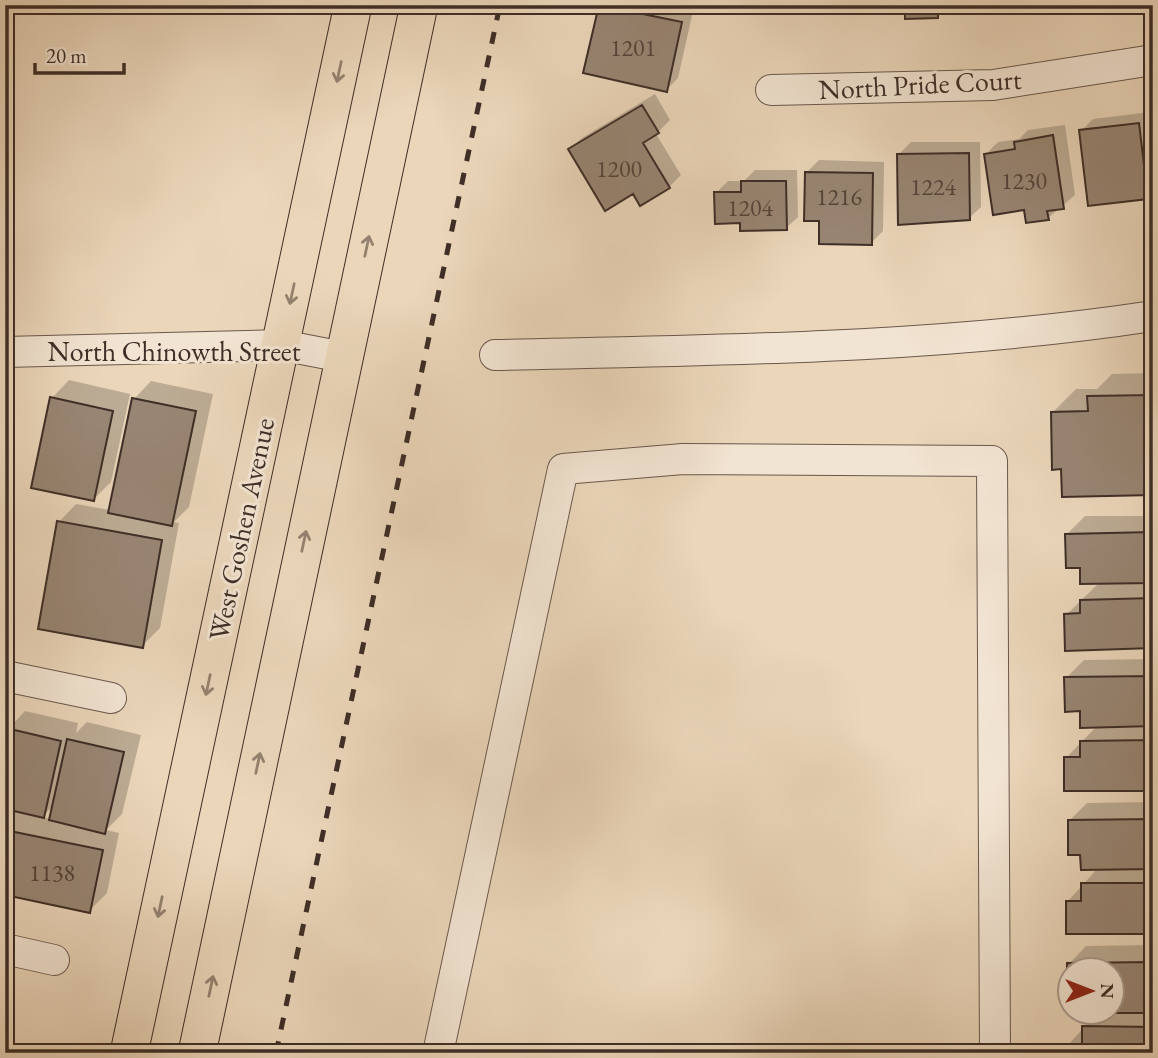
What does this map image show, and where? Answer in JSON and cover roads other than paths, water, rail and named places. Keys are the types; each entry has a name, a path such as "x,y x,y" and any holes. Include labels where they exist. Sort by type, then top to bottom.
{"main road":[{"name":"West Goshen Avenue","path":"129,1053 354,5"},
{"path":"197,1053 419,5"}],"street":[{"name":"North Pride Court","path":"771,90 993,85 1153,60"},
{"path":"495,355 857,347 1054,331 1153,316"},
{"name":"North Chinowth Street","path":"5,352 281,345 343,357"},
{"path":"438,1053 563,468 683,459 992,461 995,1053"},
{"path":"5,676 111,698"},
{"path":"5,949 54,960"}],"railway":[{"path":"276,1053 500,5"}]}
